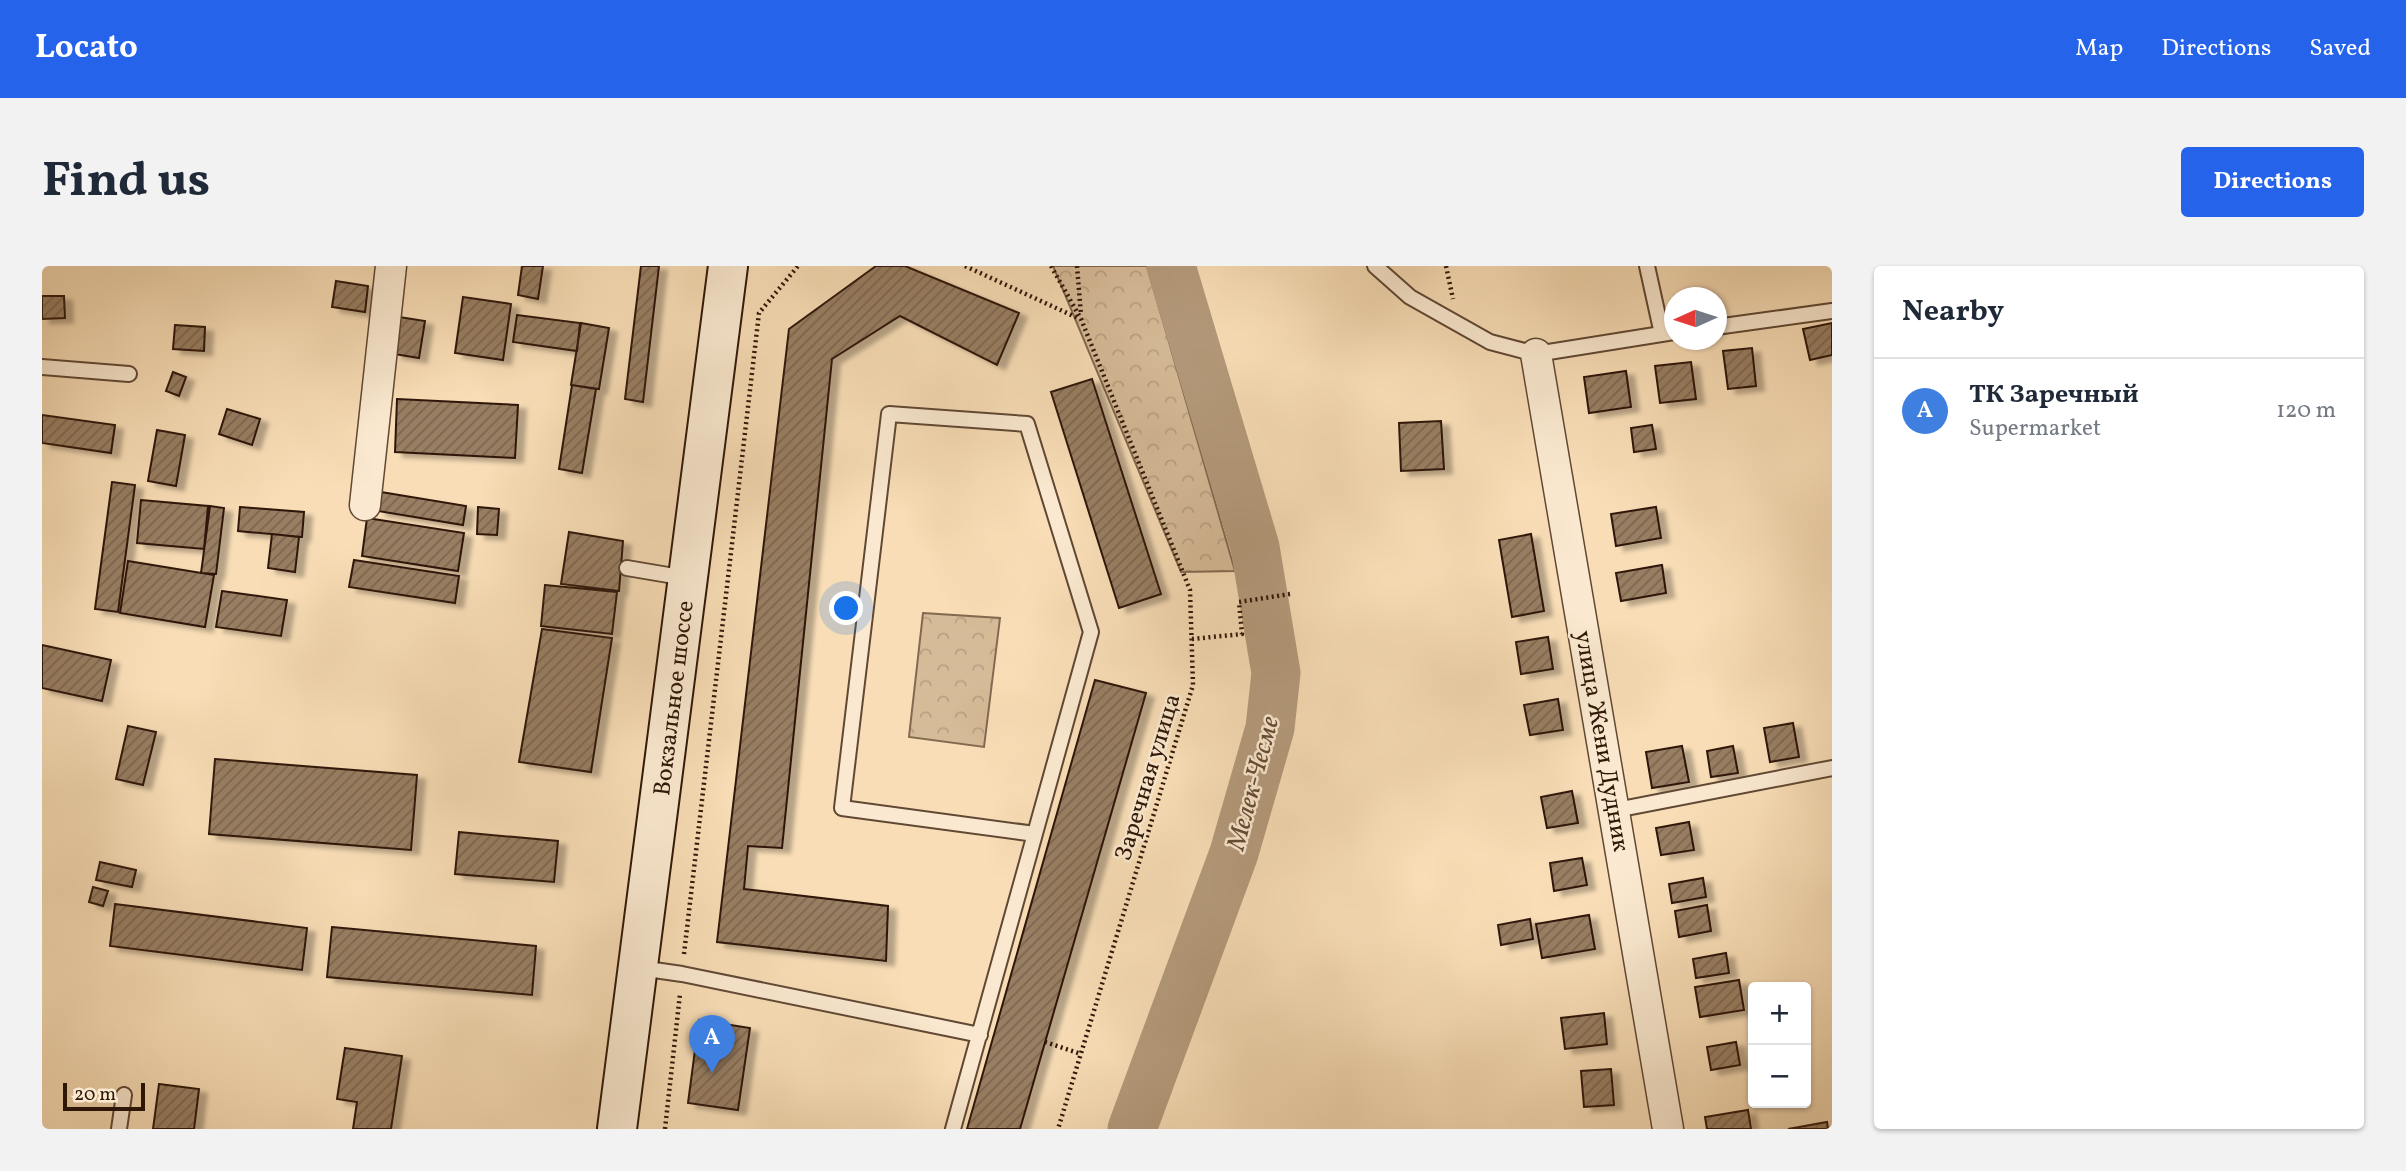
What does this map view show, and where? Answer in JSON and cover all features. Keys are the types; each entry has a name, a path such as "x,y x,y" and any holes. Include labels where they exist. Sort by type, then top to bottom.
{"main road":[{"name":"Вокзальное шоссе","path":"617,1129 688,578 717,399 728,266"}],"street":[{"path":"365,505 391,266"},
{"name":"улица Жени Дудник","path":"1536,354 1616,810 1640,971 1668,1129"}],"lane":[{"path":"1375,266 1410,297 1490,342 1536,354 1664,334"},
{"path":"1647,266 1664,320"},
{"path":"1727,326 1832,311"},
{"path":"42,367 129,374"},
{"path":"953,1129 980,1035 1091,632 1027,424 889,414 842,808 1035,834"},
{"path":"627,568 688,578"},
{"path":"1616,810 1832,768"},
{"path":"639,968 682,974 980,1035"},
{"path":"119,1129 124,1095"}],"path":[{"path":"665,1129 759,313 798,266"},
{"path":"965,266 1081,319"},
{"path":"1051,266 1081,319"},
{"path":"1077,266 1081,319"},
{"name":"Заречная улица","path":"1058,1129 1193,685 1190,590 1081,319"},
{"path":"1192,639 1242,634 1239,602 1290,594"},
{"path":"1045,1042 1081,1054"}],"green space":[{"path":"1053,266 1147,266 1235,571 1181,572"},
{"path":"923,613 1000,618 984,747 909,737"}],"building":[{"path":"522,266 543,266 538,299 518,295"},
{"path":"641,266 659,266 643,402 625,399"},
{"path":"876,266 905,266 1019,313 997,365 900,316 832,359 782,848 748,846 744,889 888,906 886,961 717,942 789,329"},
{"path":"336,281 368,286 365,312 332,307"},
{"path":"42,296 64,296 65,318 42,319"},
{"path":"463,297 511,304 503,360 455,353"},
{"path":"517,315 580,323 577,351 513,342"},
{"path":"399,317 425,321 419,358 394,354"},
{"path":"581,323 609,328 599,389 571,385"},
{"path":"1832,323 1832,355 1810,360 1803,329"},
{"path":"175,325 205,327 204,351 173,349"},
{"path":"1752,348 1756,386 1728,389 1723,351"},
{"path":"1691,362 1696,399 1660,403 1655,366"},
{"path":"1626,371 1631,407 1589,413 1584,377"},
{"path":"173,372 186,377 179,396 166,391"},
{"path":"1092,379 1161,594 1119,608 1051,392"},
{"path":"572,385 596,389 582,473 559,469"},
{"path":"397,399 518,405 515,458 395,452"},
{"path":"227,409 260,419 252,445 219,434"},
{"path":"42,415 115,425 111,453 42,443"},
{"path":"1441,421 1444,469 1401,471 1399,423"},
{"path":"1652,425 1656,449 1634,452 1631,428"},
{"path":"157,430 185,435 176,486 148,481"},
{"path":"112,482 135,485 118,612 95,609"},
{"path":"381,492 466,506 463,525 378,511"},
{"path":"141,500 208,506 204,549 137,543"},
{"path":"210,506 224,508 216,574 201,573"},
{"path":"240,507 304,512 302,537 238,531"},
{"path":"478,507 499,509 497,535 477,534"},
{"path":"1656,507 1661,538 1616,546 1611,514"},
{"path":"367,518 464,533 458,571 362,556"},
{"path":"569,532 623,541 619,591 561,584"},
{"path":"272,534 299,537 295,572 268,568"},
{"path":"1531,534 1544,611 1512,617 1499,540"},
{"path":"354,560 459,576 455,603 349,587"},
{"path":"128,561 214,575 205,627 120,613"},
{"path":"1662,565 1666,593 1621,601 1616,573"},
{"path":"545,585 617,592 612,634 541,626"},
{"path":"222,591 287,600 281,636 216,627"},
{"path":"542,629 612,638 591,772 519,762"},
{"path":"1548,637 1553,669 1521,674 1516,642"},
{"path":"42,645 111,660 102,701 42,688"},
{"path":"1095,680 1146,693 1020,1129 967,1129"},
{"path":"1558,699 1563,730 1530,735 1524,705"},
{"path":"1793,723 1799,757 1770,762 1764,728"},
{"path":"128,726 156,732 143,785 116,779"},
{"path":"1682,746 1689,782 1652,788 1646,752"},
{"path":"1733,746 1738,773 1711,777 1707,751"},
{"path":"215,759 417,775 411,850 209,834"},
{"path":"1572,791 1578,823 1547,828 1541,797"},
{"path":"1689,822 1694,850 1661,855 1656,828"},
{"path":"459,832 558,841 554,882 455,874"},
{"path":"1582,858 1587,885 1554,891 1550,863"},
{"path":"100,862 136,870 132,887 96,880"},
{"path":"1703,878 1706,897 1672,903 1669,884"},
{"path":"93,887 108,891 103,906 89,902"},
{"path":"115,904 307,928 302,970 110,946"},
{"path":"1707,905 1711,931 1679,937 1675,911"},
{"path":"1589,915 1595,949 1542,958 1536,924"},
{"path":"1530,919 1533,939 1501,945 1498,925"},
{"path":"332,927 536,946 532,995 327,977"},
{"path":"1726,953 1729,973 1696,978 1693,959"},
{"path":"1739,980 1744,1010 1700,1017 1695,987"},
{"path":"1604,1013 1607,1044 1565,1049 1561,1018"},
{"path":"699,1020 750,1028 738,1110 688,1103"},
{"path":"1736,1042 1740,1065 1711,1070 1707,1047"},
{"path":"345,1048 402,1056 391,1129 353,1129 357,1102 337,1099"},
{"path":"1611,1069 1614,1105 1584,1107 1581,1071"},
{"path":"159,1084 199,1089 194,1129 153,1129"},
{"path":"1748,1110 1751,1129 1707,1129 1705,1117"},
{"path":"1827,1122 1828,1129 1788,1129"}],"waterway":[{"name":"Мелек-Чесме","path":"1132,1129 1234,853 1270,728 1276,673 1255,547 1171,266"}],"place":[{"name":"ТК Заречный","path":"712,1073"}]}
